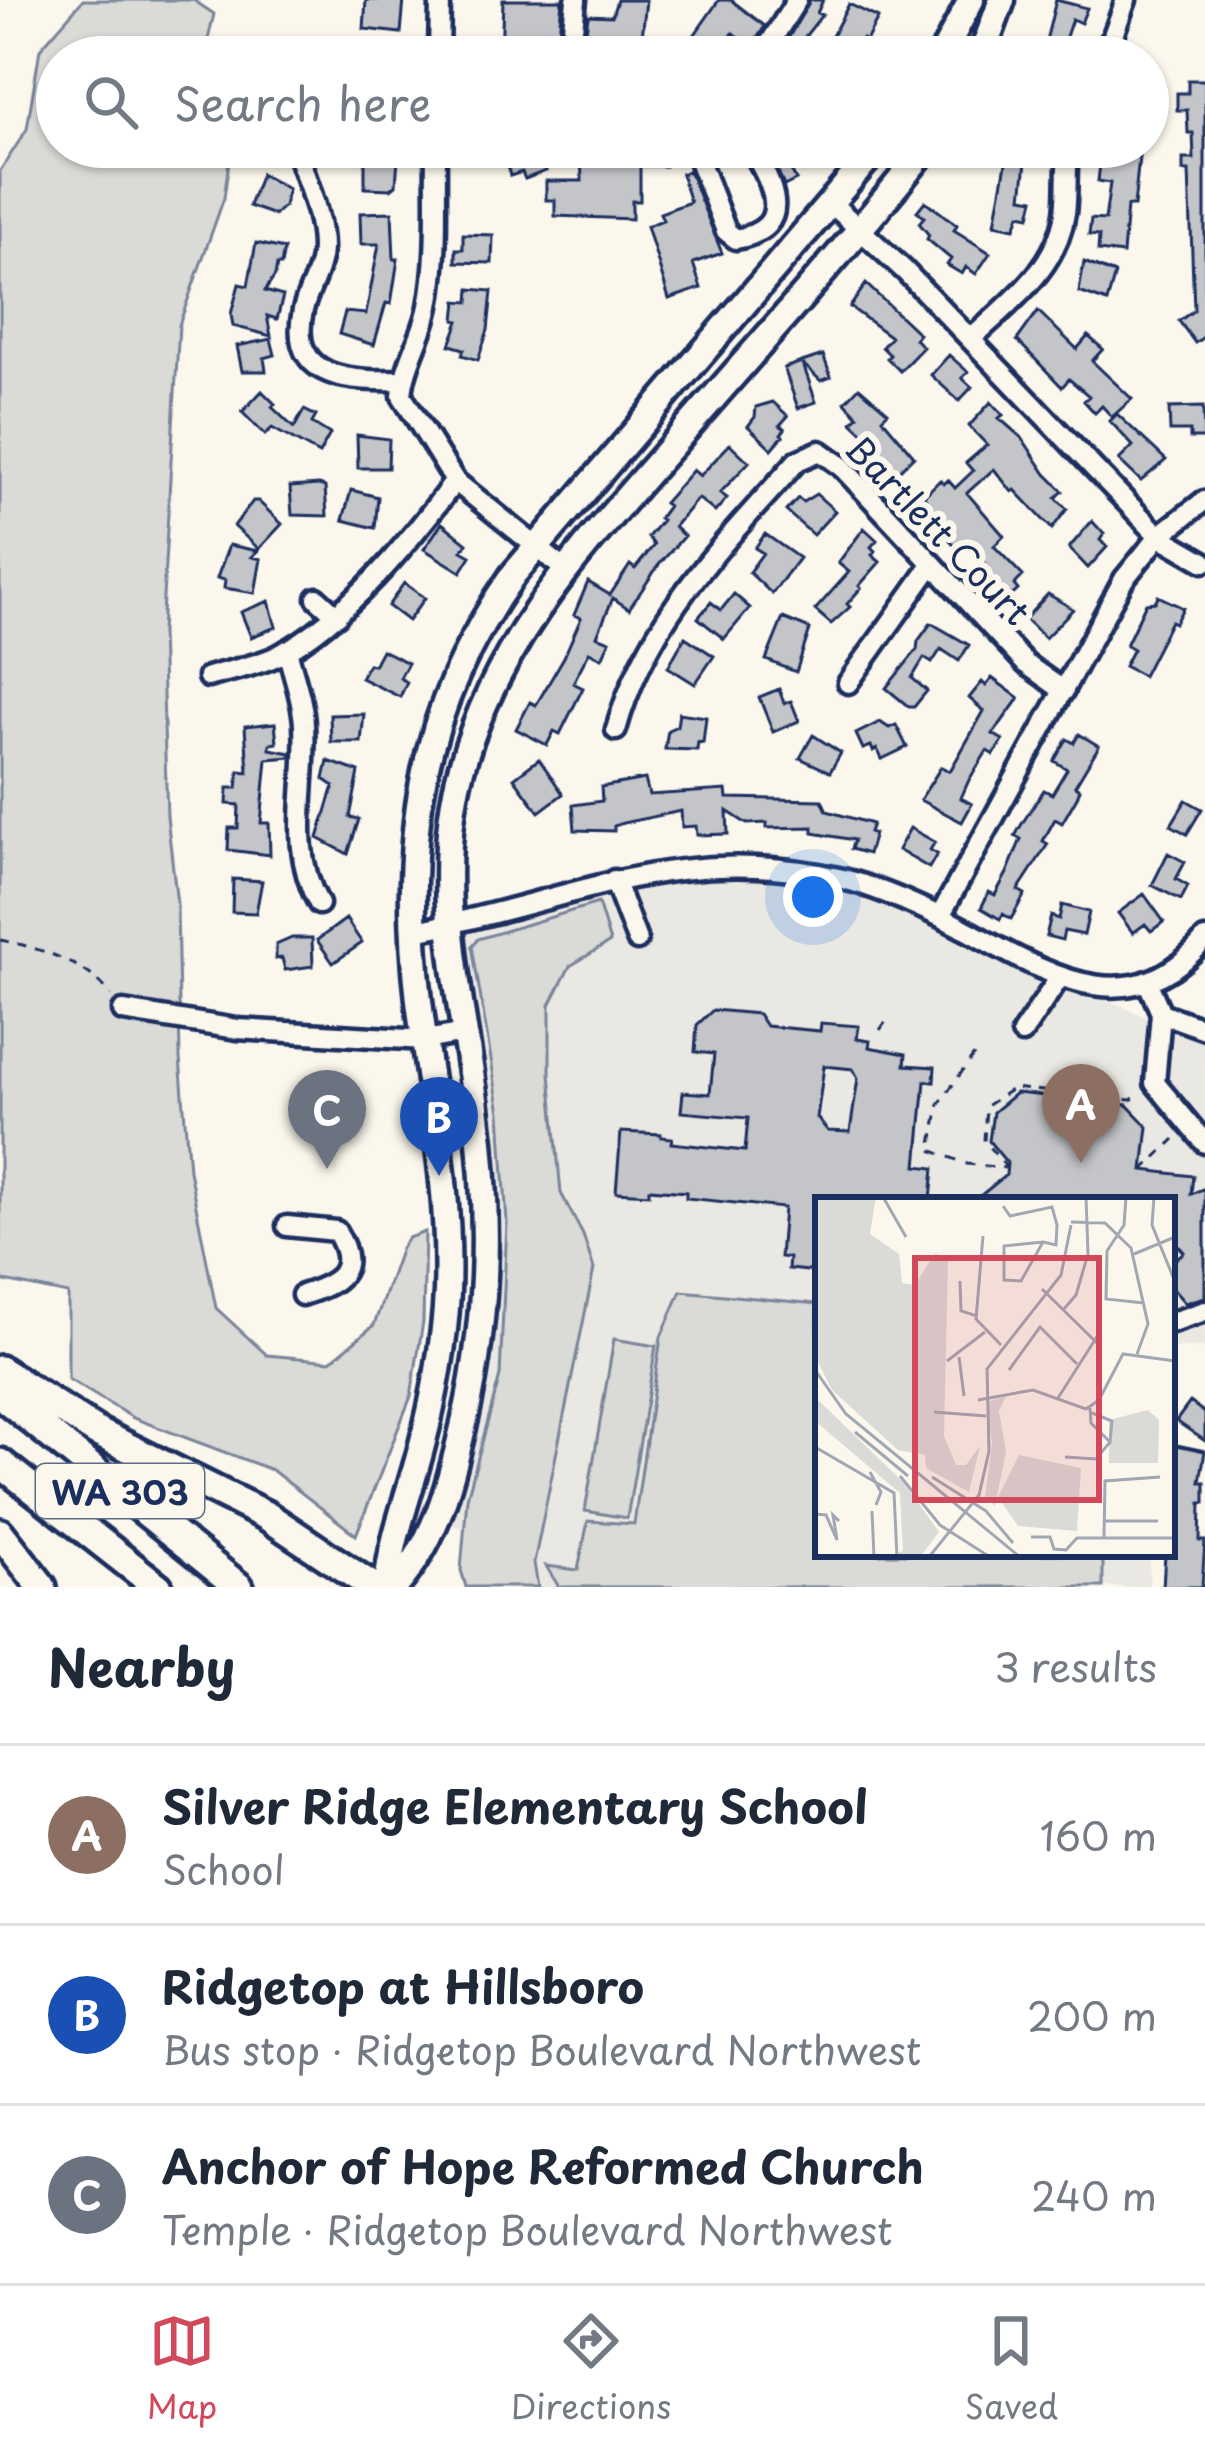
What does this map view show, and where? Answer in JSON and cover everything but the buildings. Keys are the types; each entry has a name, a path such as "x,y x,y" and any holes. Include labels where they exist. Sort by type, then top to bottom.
{"highway":[{"path":"0,1370 97,1432 267,1516 373,1587"},
{"name":"WA 303","path":"0,1394 239,1587"},
{"name":"WA 303","path":"0,1463 158,1587"},
{"path":"0,1533 42,1587"}],"main road":[{"path":"952,36 970,0"},
{"path":"989,36 1002,0"},
{"path":"391,1587 389,1558 423,1443 447,1299 448,1224 415,931 415,845 435,724 488,611 538,544 861,168"},
{"path":"391,1587 422,1556 453,1471 477,1372 486,1268 486,1196 449,925 450,828 474,727 499,669 564,569 910,168"}],"street":[{"path":"439,36 440,0"},
{"path":"572,36 576,0"},
{"path":"774,36 797,0"},
{"path":"1113,36 1126,0"},
{"path":"301,168 322,248 302,313 303,343 316,367 338,379 403,380"},
{"path":"436,168 429,308 403,380 402,396 455,481 564,569"},
{"path":"702,168 726,232 736,239 766,225 776,208 774,191 761,168"},
{"path":"971,339 1046,266 1064,217 1068,168"},
{"path":"832,204 971,339 1159,536 1204,562"},
{"name":"Bartlett Court","path":"616,730 626,692 671,606 797,460 820,451 841,466 1026,664 1064,691"},
{"path":"208,677 287,650 337,616 417,532 455,481"},
{"path":"940,916 1124,579 1159,536 1204,501"},
{"path":"848,682 931,566"},
{"path":"317,598 337,616"},
{"path":"287,650 304,717 300,829 305,878 319,904"},
{"path":"415,931 614,880 711,865 773,867 847,880 940,916 1060,977 1104,988 1147,981 1173,969 1205,939"},
{"path":"614,880 637,940"},
{"path":"1022,1033 1060,977"},
{"path":"1147,981 1161,1013 1155,1084 1205,1142"},
{"path":"123,1011 237,1028 425,1040 466,1033"},
{"path":"1161,1013 1205,1029"},
{"path":"287,1226 336,1231 346,1246 346,1267 335,1285 302,1295"},
{"path":"1175,1321 1205,1311"}],"path":[{"path":"0,940 82,970 106,988 123,1011"},
{"path":"880,1030 889,1017"},
{"path":"974,1054 939,1104 932,1150 968,1164 1007,1168 984,1141 986,1106 1013,1088 1131,1100 1140,1094"},
{"path":"1143,1170 1175,1139"}],"shaded area":[{"path":"83,0 193,0 214,14 209,36 51,36"},
{"path":"36,74 36,168 228,168 224,198 179,325 161,632 189,1170 216,1308 267,1355 331,1361 374,1325 401,1248 408,1238 425,1232 423,1322 411,1396 356,1535 272,1470 133,1418 68,1379 68,1294 0,1280 0,171 27,129"},
{"path":"711,865 847,880 1205,1044 1205,1347 1175,1348 1175,1197 815,1197 815,1557 1150,1557 1149,1587 509,1587 482,1541 437,1515 486,1268 450,925"},
{"path":"598,903 610,942 570,966 550,1005 550,1074 561,1193 594,1269 534,1563 538,1587 466,1587 461,1570 467,1498 500,1376 507,1223 500,1113 472,946 478,939"},
{"path":"681,1291 815,1304 815,1557 1103,1557 1103,1587 559,1587 546,1566 578,1570 588,1521 634,1524 661,1337"},
{"path":"614,1339 656,1346 627,1518 585,1511"}],"place":[{"name":"Silver Ridge Elementary School","path":"1081,1163"},
{"name":"Anchor of Hope Reformed Church","path":"327,1169"},
{"name":"Ridgetop at Hillsboro","path":"439,1176"}]}
